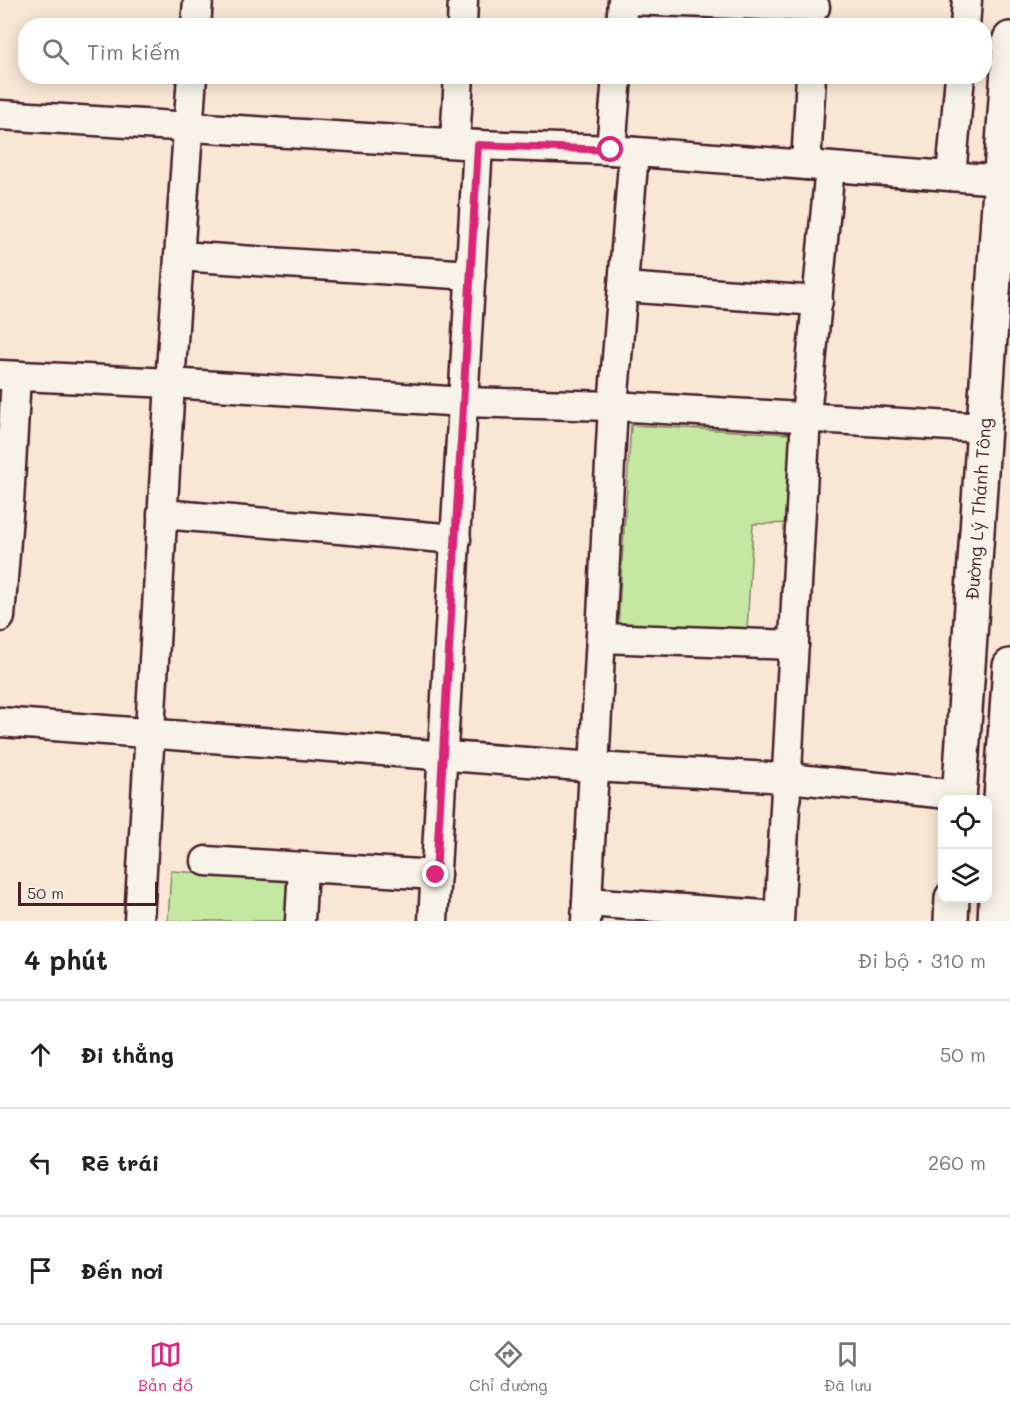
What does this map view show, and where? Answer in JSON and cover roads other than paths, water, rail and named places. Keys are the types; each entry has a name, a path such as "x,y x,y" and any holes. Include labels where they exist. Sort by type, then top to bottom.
{"main road":[{"name":"Đường Lý Thánh Tông","path":"959,795 1010,39"},
{"path":"995,921 1005,798 1010,666"},
{"path":"951,921 952,903"}],"street":[{"path":"197,18 198,0"},
{"path":"462,18 463,0"},
{"path":"622,18 625,0 815,11"},
{"path":"966,18 967,0"},
{"path":"139,921 170,383 192,84"},
{"path":"433,921 471,275 466,143 460,84"},
{"path":"618,84 623,151 624,287 613,406 587,912 779,919 806,416 818,301 818,166 812,84"},
{"path":"951,176 959,84"},
{"path":"0,115 623,151 1001,180"},
{"path":"179,256 471,275"},
{"path":"624,287 818,301"},
{"path":"0,617 8,375 464,402 613,406 806,416 985,428"},
{"path":"162,514 456,539"},
{"path":"601,638 794,645"},
{"path":"0,722 594,767 787,778 941,795"},
{"path":"206,861 436,875"},
{"path":"300,921 303,868"}]}
